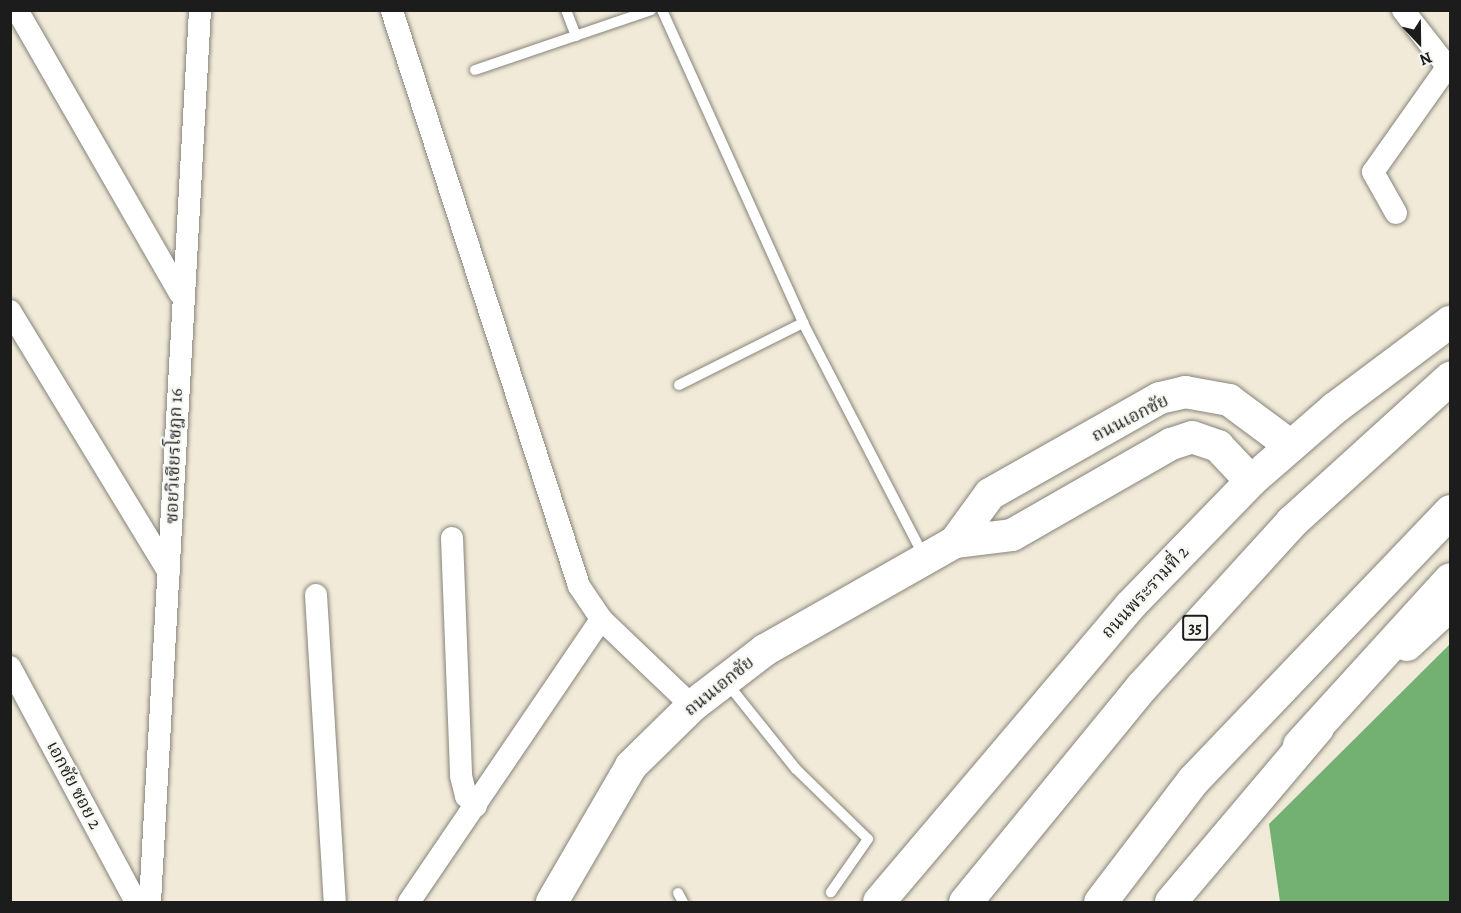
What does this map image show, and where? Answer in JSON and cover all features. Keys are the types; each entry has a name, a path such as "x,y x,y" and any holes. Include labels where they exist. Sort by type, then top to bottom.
{"highway":[{"name":"35","path":"965,903 1142,686 1283,531 1450,378"},
{"path":"1100,903 1193,780 1450,511"},
{"path":"1299,745 1450,579"}],"main road":[{"path":"1335,408 1450,301"},
{"name":"ถนนพระรามที่ 2","path":"879,903 1130,606 1251,481 1335,408 1450,322"},
{"name":"ถนนเอกชัย","path":"552,903 631,766 692,706 765,650 926,561 955,542 990,494 1160,399 1185,392 1229,400 1291,446"},
{"name":"ถนนเอกชัย","path":"955,542 1012,535 1171,444 1192,437 1218,446 1251,481"},
{"path":"1171,903 1299,745 1450,605"}],"street":[{"path":"17,10 180,294"},
{"name":"ซอยวิเชียรโชฎก 16","path":"134,900 169,573 180,294 200,10"},
{"path":"1396,213 1373,172 1449,68 1403,10"},
{"path":"392,11 579,586 601,619 692,706"},
{"path":"10,311 169,573"},
{"path":"452,538 461,776 466,796 476,806"},
{"path":"316,595 335,903"},
{"path":"409,903 601,619"},
{"name":"เอกชัย ซอย 2","path":"10,667 134,900"}],"lane":[{"path":"566,10 576,36"},
{"path":"475,70 651,10"},
{"path":"662,10 803,323 926,561"},
{"path":"679,385 803,323"},
{"path":"725,681 796,769 868,839 831,892"}],"green space":[{"path":"1450,644 1450,902 1280,902 1269,824"}]}
